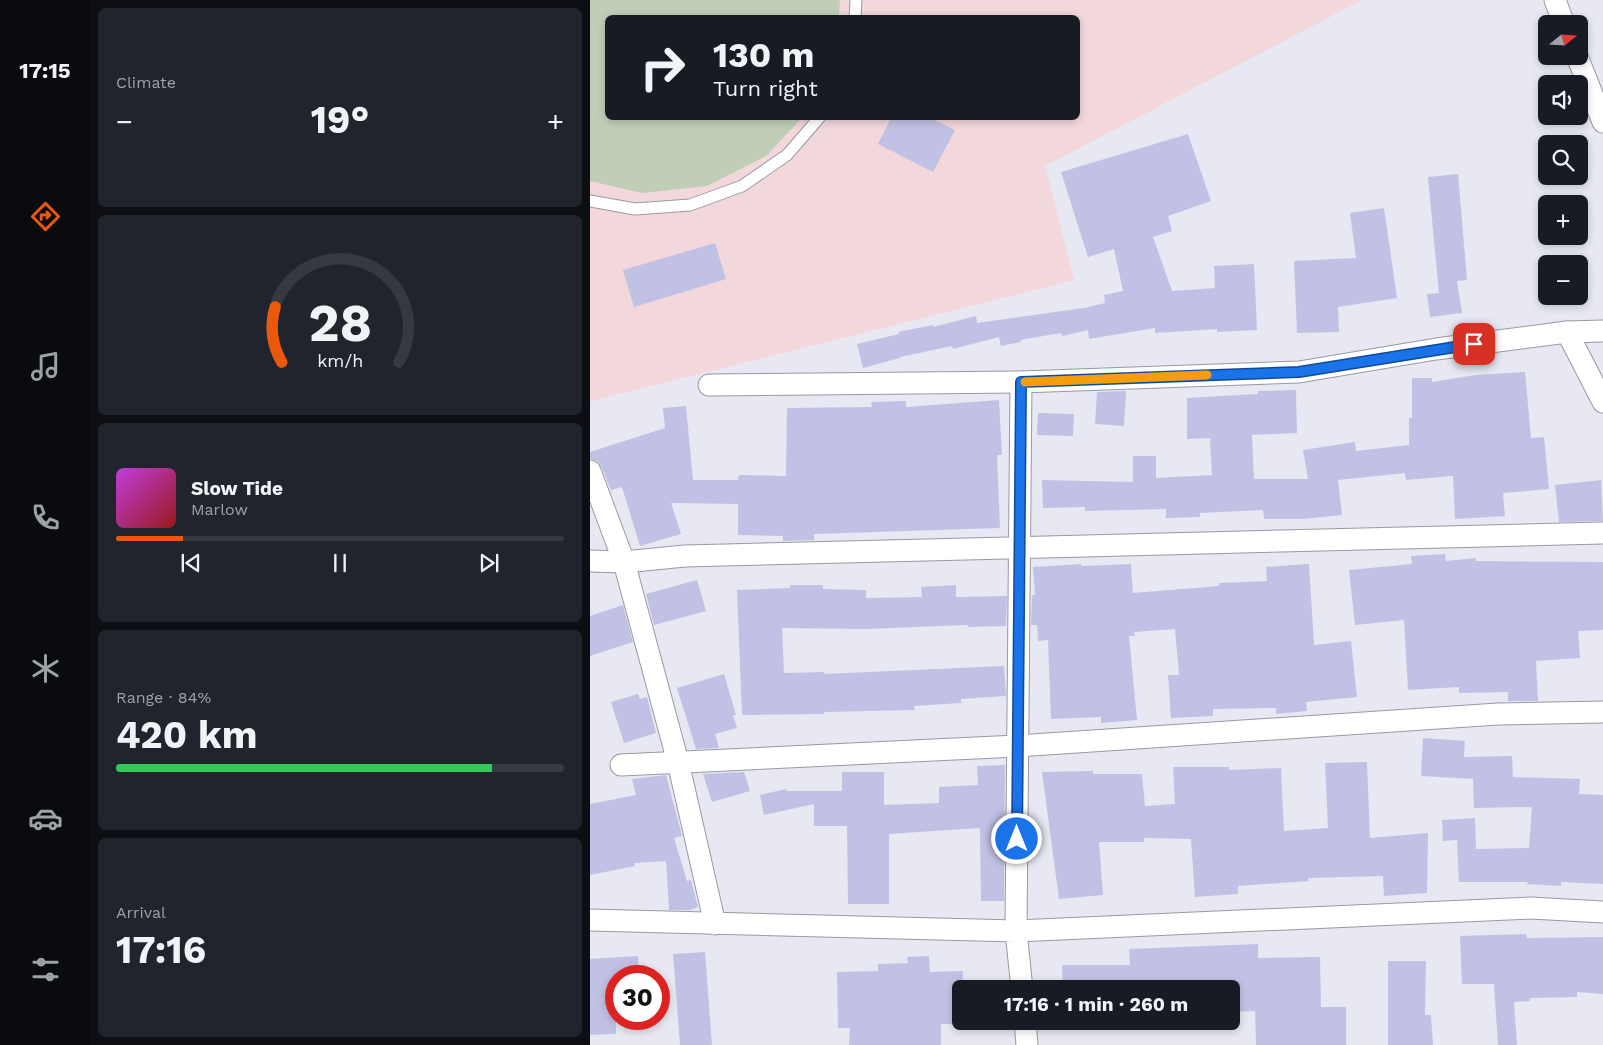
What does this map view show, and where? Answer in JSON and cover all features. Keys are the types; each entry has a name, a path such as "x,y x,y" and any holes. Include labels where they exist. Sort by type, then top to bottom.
{"street":[{"path":"1555,0 1561,15"},
{"path":"1581,65 1601,110"},
{"path":"709,385 1021,382 1299,372 1436,349 1567,332 1603,331"},
{"path":"1567,332 1603,402"},
{"path":"1021,382 1016,931 1021,980"},
{"path":"590,471 624,562 678,762 715,924"},
{"path":"590,561 624,562 685,556 1020,550 1602,533"},
{"path":"621,765 1018,746 1498,714 1603,712"},
{"path":"590,920 1016,931 1531,908 1603,912"},
{"path":"1026,1030 1027,1045"}],"lane":[{"path":"855,15 856,0"},
{"path":"590,201 635,209 690,205 742,186 787,155 817,120"}],"shaded area":[{"path":"590,0 1362,0 1045,166 1074,280 590,401"}],"green space":[{"path":"590,0 840,0 839,15 605,15 605,120 800,120 766,156 707,186 642,193 590,181"}],"building":[{"path":"890,120 934,120 955,130 933,172 878,144"},
{"path":"1188,134 1211,201 1168,216 1172,231 1153,237 1172,291 1215,288 1214,266 1254,264 1257,330 1217,332 1217,329 1155,333 1155,328 1089,339 1088,330 1062,336 1061,333 1020,340 1021,342 1001,346 999,337 953,349 952,346 900,357 863,368 857,344 899,334 898,332 933,325 933,327 976,316 977,323 1084,308 1105,303 1104,295 1123,291 1114,249 1088,257 1061,172"},
{"path":"1458,174 1467,280 1457,281 1462,313 1430,317 1427,294 1439,293 1428,177"},
{"path":"1384,208 1397,298 1338,307 1339,332 1297,333 1294,261 1356,258 1350,213"},
{"path":"715,243 726,279 634,307 623,270"},
{"path":"1525,372 1531,438 1544,437 1549,489 1503,493 1505,516 1455,519 1453,476 1406,480 1405,473 1338,480 1342,515 1303,519 1264,519 1263,510 1200,513 1200,517 1166,518 1166,509 1085,511 1085,507 1043,508 1042,480 1133,482 1133,456 1156,456 1156,478 1212,475 1210,438 1187,439 1187,398 1258,394 1258,391 1296,390 1297,433 1252,435 1254,479 1308,479 1303,450 1355,442 1356,451 1409,445 1409,418 1412,418 1412,378 1432,378 1432,382 1475,375"},
{"path":"1126,391 1124,426 1095,424 1097,392"},
{"path":"999,400 1002,455 997,455 1000,528 814,534 814,540 783,541 783,536 738,535 738,504 671,503 681,534 640,546 622,487 611,490 598,461 590,459 590,452 665,428 663,408 686,406 693,480 738,480 739,475 786,476 787,408 872,407 871,402 906,401 906,407"},
{"path":"1038,413 1074,414 1073,436 1037,435"},
{"path":"1601,480 1603,521 1559,522 1555,485"},
{"path":"1445,554 1446,561 1476,558 1476,561 1603,562 1603,630 1578,631 1580,658 1536,661 1538,701 1508,701 1508,692 1459,693 1459,687 1408,690 1404,620 1355,625 1349,570 1412,564 1411,556"},
{"path":"1081,564 1081,566 1131,564 1133,593 1219,586 1219,583 1267,581 1266,567 1309,564 1314,645 1351,641 1357,697 1306,702 1307,711 1276,714 1276,708 1213,709 1213,716 1171,718 1168,675 1179,675 1175,629 1134,632 1135,636 1129,636 1137,720 1101,723 1101,717 1051,719 1048,640 1038,641 1037,625 1031,625 1032,595 1035,595 1033,567"},
{"path":"697,580 706,611 654,625 646,594"},
{"path":"790,585 823,585 823,589 866,590 866,598 922,597 921,587 956,585 956,597 1007,596 1006,626 968,627 968,625 865,629 782,628 784,673 824,672 824,674 1004,666 1006,696 961,699 961,703 914,706 915,710 742,715 737,590 790,588"},
{"path":"623,605 633,642 590,656 590,616"},
{"path":"724,674 736,715 733,715 737,728 715,734 719,748 696,749 677,688"},
{"path":"638,694 640,699 647,697 656,733 624,743 611,702"},
{"path":"1423,738 1465,741 1464,757 1512,756 1513,777 1580,779 1579,794 1603,795 1603,884 1561,882 1561,886 1527,884 1528,882 1459,882 1457,840 1443,841 1442,820 1475,818 1476,849 1529,848 1532,807 1474,808 1473,779 1421,776"},
{"path":"1367,762 1370,838 1428,833 1427,893 1384,896 1383,876 1308,878 1309,881 1238,886 1238,894 1195,897 1191,839 1144,838 1144,842 1099,842 1103,895 1059,899 1042,772 1093,771 1093,774 1142,774 1145,806 1175,804 1173,767 1229,767 1229,770 1281,768 1284,831 1328,828 1325,763"},
{"path":"1005,765 1004,901 981,901 980,828 889,834 889,904 848,904 847,826 814,826 814,804 764,815 760,795 786,789 787,791 842,791 842,772 884,772 884,805 939,803 939,787 978,785 977,766"},
{"path":"744,772 750,791 712,802 703,774"},
{"path":"666,775 682,836 674,838 687,881 691,880 698,907 690,910 669,910 666,861 634,863 635,866 590,875 590,804 636,795 632,779"},
{"path":"1526,934 1527,938 1603,937 1603,994 1577,992 1577,997 1530,998 1530,1001 1514,1002 1517,1045 1498,1045 1494,984 1462,984 1460,936"},
{"path":"1258,944 1258,958 1320,957 1321,1007 1346,1007 1346,1045 1256,1045 1255,1011 1240,1012 1240,980 1063,980 1062,965 1130,965 1129,949"},
{"path":"705,952 712,1045 680,1045 673,954"},
{"path":"638,956 638,965 605,965 605,1030 616,1030 616,1034 590,1035 590,959"},
{"path":"929,956 930,972 963,971 963,980 952,980 952,1024 941,1024 941,1045 849,1045 850,1028 838,1028 837,972 878,971 878,964 908,963 907,957"},
{"path":"1388,961 1426,961 1425,1015 1431,1015 1433,1045 1388,1045"}],"slow traffic":[{"path":"1025,382 1207,375"}],"route":[{"path":"1017,839 1021,382 1299,372 1474,344"}]}
